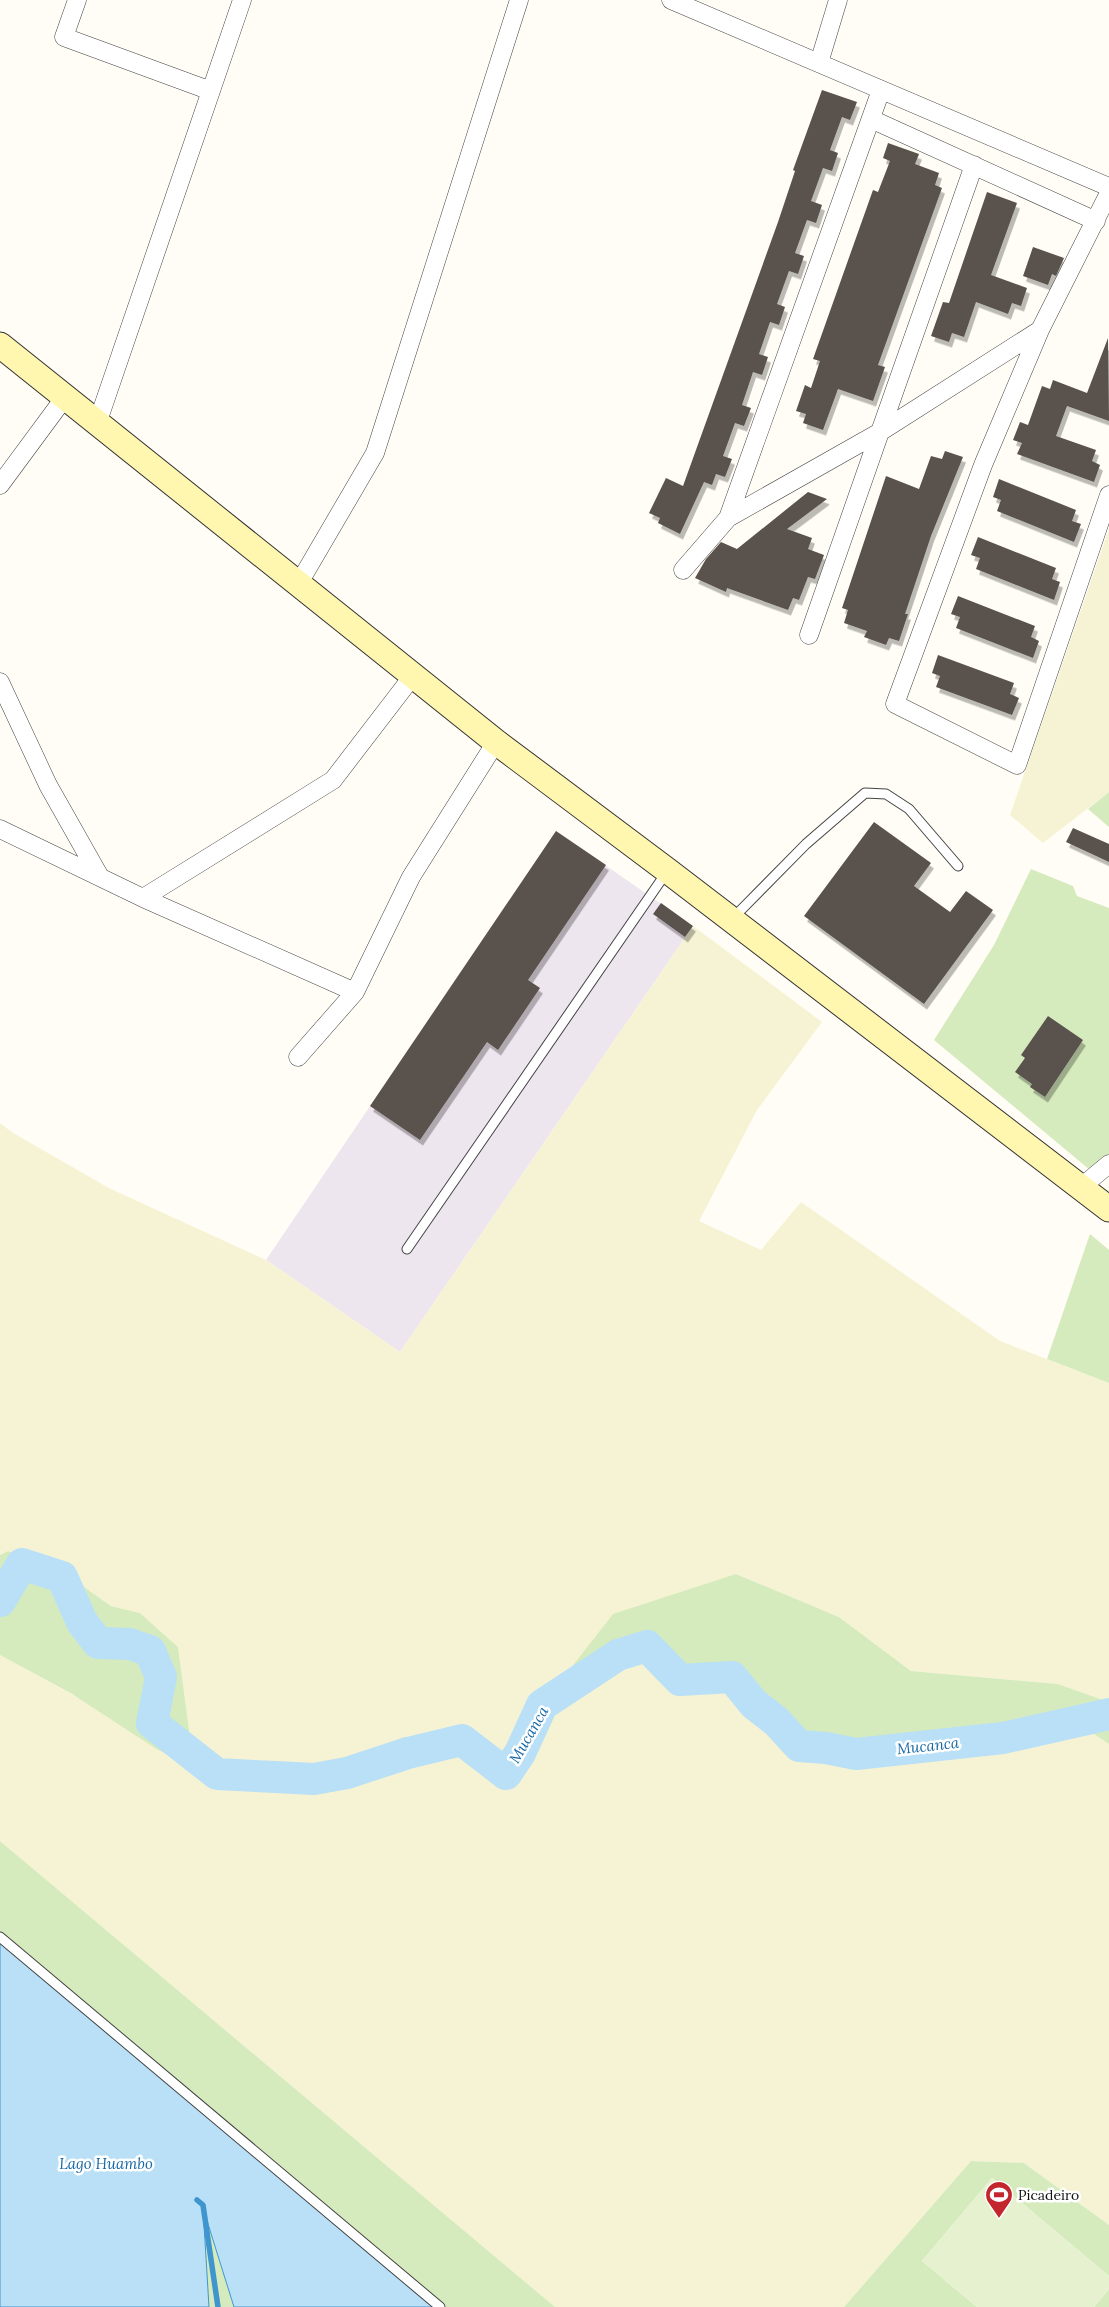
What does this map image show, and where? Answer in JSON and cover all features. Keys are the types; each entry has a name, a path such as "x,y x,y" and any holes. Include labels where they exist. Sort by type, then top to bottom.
{"street":[{"path":"77,0 64,37 211,91"},
{"path":"98,422 242,0"},
{"path":"299,583 376,453 519,0"},
{"path":"671,0 881,90 1105,204"},
{"path":"819,63 838,0"},
{"path":"728,518 881,90"},
{"path":"871,119 974,165 1105,204"},
{"path":"809,635 974,165"},
{"path":"1105,204 1040,330 983,465 895,704 1017,765 1109,495"},
{"path":"683,570 728,518 880,432 1040,330"},
{"path":"0,345 496,742 668,871 1109,1209"},
{"path":"0,485 65,397"},
{"path":"143,898 333,780 412,676"},
{"path":"0,682 48,785 100,877"},
{"path":"298,1057 355,992 411,877 496,742"},
{"path":"0,829 143,898 355,992"},
{"path":"1080,1188 1109,1164"}],"lane":[{"path":"732,920 806,844 865,794 886,794 909,809 958,866"},
{"path":"407,1250 668,871"},
{"path":"0,1937 440,2307"}],"shaded area":[{"path":"1109,529 1109,792 1043,843 1010,815"},
{"path":"556,831 693,926 400,1352 266,1260"},
{"path":"693,926 822,1022 757,1110 699,1221 761,1250 801,1202 1000,1341 1109,1383 1109,1702 1058,1684 911,1671 839,1617 736,1574 544,1704 618,1655 647,1646 680,1680 732,1677 754,1704 776,1721 799,1746 826,1748 1003,1738 1075,1722 1109,1744 1109,2225 1024,2163 971,2161 844,2307 555,2307 0,1841 0,1655 217,1774 314,1779 347,1773 408,1753 460,1740 404,1737 326,1768 213,1760 190,1737 178,1647 140,1613 111,1606 63,1572 8,1551 0,1555 0,1123 13,1133 109,1188 266,1260 400,1352"}],"green space":[{"path":"1109,792 1109,827 1088,809"},
{"path":"1031,869 1073,886 1077,896 1109,908 1109,1154 1090,1170 934,1040 994,945"},
{"path":"1090,1234 1109,1250 1109,1383 1047,1359"},
{"path":"8,1551 63,1572 111,1606 140,1613 178,1647 190,1737 213,1760 326,1768 404,1737 462,1740 408,1753 347,1773 314,1779 217,1774 158,1750 72,1694 0,1655 0,1555"},
{"path":"736,1574 839,1617 911,1671 1058,1684 1109,1702 1109,1744 1075,1722 1003,1738 856,1754 826,1748 799,1746 776,1721 754,1704 732,1677 680,1680 647,1646 618,1655 542,1705 613,1614"},
{"name":"Lago Huambo","path":"0,1841 555,2307 0,2307"},
{"path":"971,2161 1024,2163 1109,2225 1109,2276 992,2178 922,2261 977,2307 844,2307"},
{"name":"Picadeiro","path":"992,2178 1109,2276 1109,2289 1094,2307 977,2307 922,2261"},
{"path":"1109,2289 1109,2307 1094,2307"}],"water":[{"name":"Lago Huambo","path":"0,1937 440,2307 234,2307 203,2208 209,2307 0,2307"}],"building":[{"path":"822,90 857,102 850,120 842,117 830,150 838,153 832,171 823,168 811,201 822,205 816,223 807,220 795,253 804,256 798,274 789,271 777,304 785,307 779,325 770,322 759,354 768,357 762,375 753,372 742,405 751,408 744,426 735,423 723,456 732,459 725,477 716,474 712,485 704,482 680,534 658,523 660,518 649,513 666,478 683,486 778,222 795,171 793,170"},
{"path":"888,143 919,154 915,164 939,173 935,185 942,188 878,365 885,367 873,401 838,389 823,430 803,423 806,414 796,411 805,385 811,388 820,361 813,359 873,190 878,192 890,161 883,158"},
{"path":"987,192 1017,203 991,275 1027,288 1021,306 1012,303 1008,314 976,302 964,337 952,333 949,342 931,336 943,302 949,303"},
{"path":"1033,247 1064,258 1056,276 1052,274 1048,285 1023,276"},
{"path":"1108,338 1109,421 1067,406 1056,436 1096,450 1092,461 1100,465 1094,482 1017,454 1022,443 1013,440 1020,422 1028,425 1042,386 1050,389 1053,380 1087,393"},
{"path":"945,451 963,457 931,536 905,614 908,614 899,641 889,638 886,645 864,637 867,631 844,623 848,610 842,608 886,476 919,489 931,456 942,459"},
{"path":"999,479 1076,510 1072,521 1081,524 1074,542 997,511 1001,500 993,497"},
{"path":"808,492 827,499 787,529 812,538 808,549 824,555 815,579 808,577 799,600 793,598 788,610 727,588 726,592 695,578 706,559 721,542 737,549"},
{"path":"978,537 1056,568 1052,579 1060,582 1054,600 976,569 980,558 971,555"},
{"path":"958,596 1035,626 1031,637 1039,641 1033,658 956,628 960,617 951,614"},
{"path":"938,655 1014,683 1010,694 1019,698 1012,715 936,687 940,676 932,673"},
{"path":"874,822 931,863 914,886 950,912 966,891 993,910 924,1004 804,916"},
{"path":"1073,828 1109,844 1109,862 1066,842"},
{"path":"556,831 606,865 528,980 540,988 498,1050 487,1042 420,1140 370,1106"},
{"path":"661,903 693,926 685,937 653,914"},
{"path":"1048,1016 1083,1040 1045,1097 1030,1087 1032,1084 1015,1072 1025,1058 1021,1055"}],"waterway":[{"name":"Mucanca","path":"0,1601 22,1564 62,1577 82,1622 98,1643 130,1644 150,1651 161,1677 152,1723 217,1774 314,1779 347,1773 408,1753 462,1740 506,1774 520,1753 542,1705 618,1655 647,1646 680,1680 732,1677 754,1704 776,1721 799,1746 826,1748 856,1754 1003,1738 1109,1714"},
{"path":"197,2200 203,2205 218,2307"}],"place":[{"name":"Picadeiro","path":"999,2219"}]}
